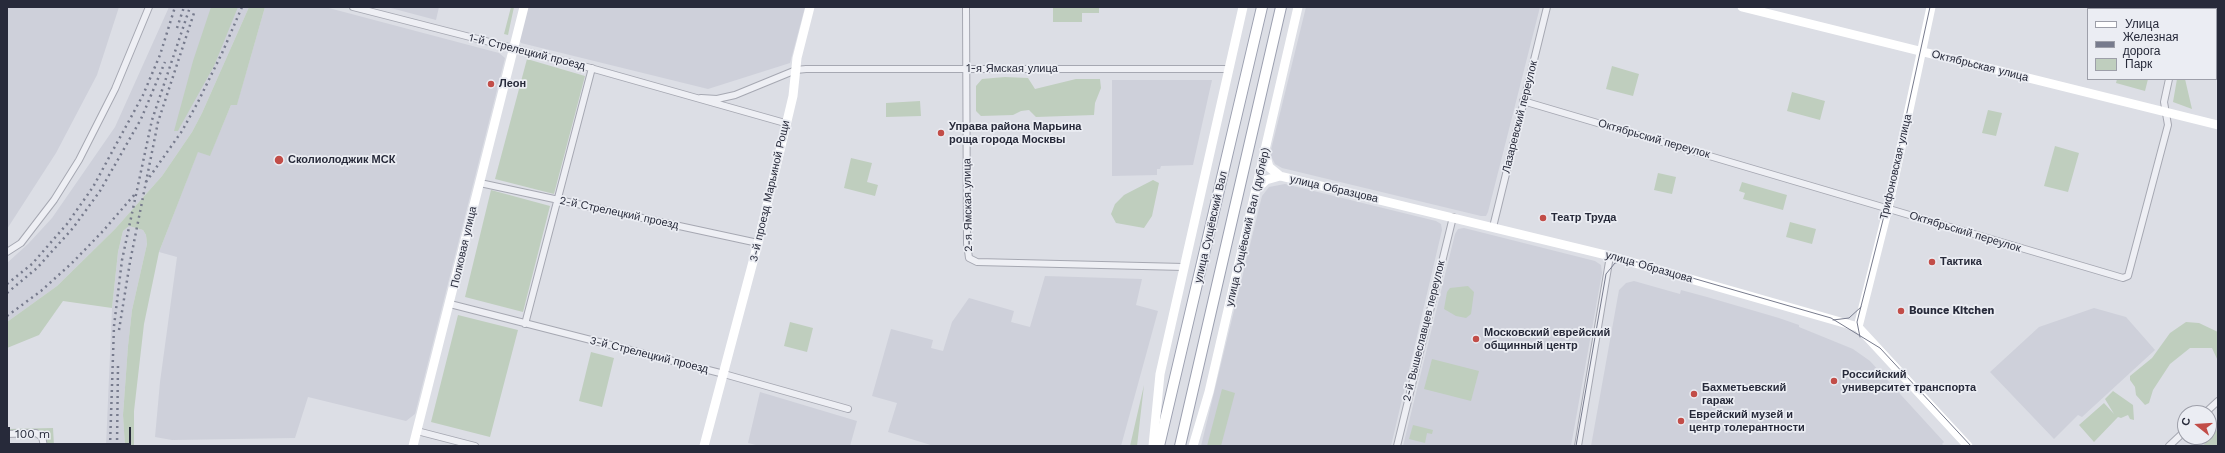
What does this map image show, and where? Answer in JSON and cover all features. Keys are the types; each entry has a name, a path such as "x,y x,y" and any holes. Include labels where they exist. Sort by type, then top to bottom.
{"main road":[{"name":"улица Сущёвский Вал","path":"1159,446 1262,7"},
{"name":"улица Сущёвский Вал","path":"1180,446 1281,7"}],"street":[{"path":"7,252 21,243 54,200 79,160 115,89 149,7"},
{"name":"1-й Стрелецкий проезд","path":"352,7 592,68 702,98 718,105 785,123"},
{"name":"Полковая улица","path":"413,446 524,7"},
{"name":"3-й проезд Марьиной Рощи","path":"704,446 758,243 785,123 793,96 797,58 810,7"},
{"name":"2-я Ямская улица","path":"966,7 966,243 967,251 972,261 1184,268"},
{"path":"1154,446 1160,374 1243,7"},
{"name":"улица Сущёвский Вал (дублёр)","path":"1193,446 1209,392 1298,7"},
{"name":"Лазаревский переулок","path":"1493,227 1547,7"},
{"name":"Октябрьская улица","path":"1742,7 2218,125"},
{"name":"Трифоновская улица","path":"1858,327 1888,208 1932,7"},
{"path":"525,324 556,199 592,68"},
{"name":"1-я Ямская улица","path":"796,70 859,68 1229,69"},
{"name":"1-й Стрелецкий проезд","path":"702,98 718,99 735,95 796,70"},
{"name":"Октябрьский переулок","path":"1524,101 2124,278 2128,276 2168,125 2167,112 2164,102 2169,80"},
{"name":"улица Образцова","path":"1265,153 1269,167 1280,176 1610,256 1858,327"},
{"name":"улица Образцова","path":"1256,191 1266,180 1280,176"},
{"name":"2-й Стрелецкий проезд","path":"480,183 758,243"},
{"name":"2-й Вышеславцев переулок","path":"1397,446 1453,217"},
{"path":"1578,446 1610,256"},
{"name":"3-й Стрелецкий проезд","path":"450,304 724,374 848,409"},
{"path":"1858,327 1968,446"},
{"path":"417,431 475,446"},
{"path":"7,434 36,433 42,437 44,446"},
{"path":"2169,446 2177,438"}],"shaded area":[{"path":"7,7 119,7 97,75 56,153 7,229"},
{"path":"169,7 249,7 202,113 192,132 162,176 115,229 57,286 7,322 7,263 28,244 52,218 115,127"},
{"path":"265,7 325,7 499,53 505,58 415,414 406,421 308,397 295,438 172,440 155,437 160,382 177,257 159,252 198,151 210,155 231,105 237,104"},
{"path":"387,7 439,7 436,20"},
{"path":"526,7 805,7 790,63 708,89 521,43 518,38"},
{"path":"1306,7 1540,7 1486,216 1282,168 1275,164 1271,156 1271,150"},
{"path":"1112,80 1212,80 1193,165 1161,166 1160,169 1157,169 1157,175 1112,176"},
{"path":"1285,184 1436,221 1441,224 1442,230 1391,446 1201,446 1262,196 1269,187"},
{"path":"129,226 143,230 146,235 147,244 132,310 128,346 123,415 125,446 106,446 112,308 118,252 123,231"},
{"path":"1464,228 1595,261 1601,265 1602,273 1571,446 1403,446 1455,234 1458,229"},
{"path":"1045,276 1142,279 1136,305 1158,311 1121,446 934,446 888,432 897,403 872,396 891,329 933,340 931,348 943,351 952,322 969,298 1014,311 1011,322 1030,327"},
{"path":"1634,281 1680,294 1681,290 1779,318 1799,325 1799,327 1853,349 1870,361 1944,442 1942,444 1944,446 1591,446 1619,290 1626,283"},
{"path":"2094,308 2126,317 2155,350 2082,417 2078,415 2054,439 1990,372 2039,327"},
{"path":"760,392 857,421 850,446 760,446 748,443"},
{"path":"2218,419 2218,446 2189,446 2217,445"}],"green space":[{"path":"211,7 238,7 214,66 178,131 174,131 193,61"},
{"path":"249,7 265,7 237,105 231,105 210,156 198,152 159,252 144,324 134,411 134,446 125,446 123,415 128,346 132,310 147,244 146,235 143,230 129,226 123,231 118,252 112,308 63,301 39,335 7,348 7,322 57,286 115,229 162,176 192,132 202,113"},
{"path":"511,7 514,7 508,35 504,34"},
{"path":"1053,7 1099,7 1099,13 1082,13 1082,22 1053,22"},
{"path":"527,59 585,76 554,194 495,179"},
{"path":"1612,66 1639,74 1633,96 1606,89"},
{"path":"1005,77 1028,78 1035,89 1076,79 1100,79 1101,88 1095,103 1094,115 1036,117 1029,110 1021,111 1013,115 981,116 976,111 976,86 982,79"},
{"path":"2117,80 2148,80 2145,91 2116,83"},
{"path":"2177,80 2185,80 2192,109 2173,102"},
{"path":"1792,92 1825,101 1820,120 1787,111"},
{"path":"920,101 921,116 886,117 886,103"},
{"path":"1988,110 2002,113 1996,136 1982,133"},
{"path":"2055,146 2079,153 2068,192 2044,186"},
{"path":"851,158 872,163 867,182 878,185 875,196 844,188"},
{"path":"1658,173 1676,177 1672,194 1654,190"},
{"path":"1153,180 1159,183 1152,216 1144,228 1116,223 1111,214 1115,204 1124,195"},
{"path":"1742,182 1787,195 1783,210 1743,199 1745,193 1739,191"},
{"path":"491,190 550,206 523,312 465,297"},
{"path":"1790,222 1816,229 1812,244 1786,237"},
{"path":"1468,286 1474,292 1471,314 1466,318 1456,316 1444,309 1447,292 1450,288"},
{"path":"458,315 518,330 490,437 431,422"},
{"path":"790,322 813,328 807,352 784,346"},
{"path":"2186,322 2199,323 2218,332 2218,361 2212,348 2190,348 2170,364 2153,390 2149,403 2145,405 2136,395 2135,387 2130,380 2130,376 2152,358 2170,333"},
{"path":"591,352 614,358 602,407 579,401"},
{"path":"1432,359 1479,371 1471,401 1424,389"},
{"path":"1144,385 1137,446 1130,446"},
{"path":"1222,389 1235,393 1221,446 1207,446"},
{"path":"2113,391 2133,405 2134,420 2130,419 2128,415 2121,418 2118,417 2094,442 2079,425 2104,403 2114,414 2105,399"},
{"path":"1413,425 1433,430 1432,434 1427,433 1425,443 1409,439"},
{"path":"53,428 54,446 48,446 46,439 37,431 7,431 7,429"},
{"path":"2218,429 2218,446 2203,446 2217,445"}],"tram line":[{"path":"1860,337 1857,322 1886,208 1930,7"},
{"path":"1576,446 1606,274 1615,263 1630,260 1831,318 1880,348 1971,446"},
{"path":"1833,320 1849,318 1861,307"}],"railway":[{"path":"7,284 32,264 67,224 93,187 143,95 160,55 175,7"},
{"path":"177,28 184,7"},
{"path":"110,446 114,326 122,260 152,120 190,7"},
{"path":"146,182 182,131 198,102 223,51 242,7"},
{"path":"119,330 130,262 158,122 194,13"},
{"path":"7,293 37,268 73,228 100,191 141,119 165,62"},
{"path":"7,316 41,291 73,262 103,231 135,194"},
{"path":"117,446 118,364"}],"place":[{"name":"Леон","path":"491,84"},
{"name":"Управа района Марьина роща города Москвы","path":"941,133"},
{"name":"Сколиолоджик МСК","path":"279,160"},
{"name":"Театр Труда","path":"1543,218"},
{"name":"Тактика","path":"1932,262"},
{"name":"Bounce Kitchen","path":"1901,311"},
{"name":"Московский еврейский общинный центр","path":"1476,339"},
{"name":"Российский университет транспорта","path":"1834,381"},
{"name":"Бахметьевский гараж","path":"1694,394"},
{"name":"Еврейский музей и центр толерантности","path":"1681,421"}]}
